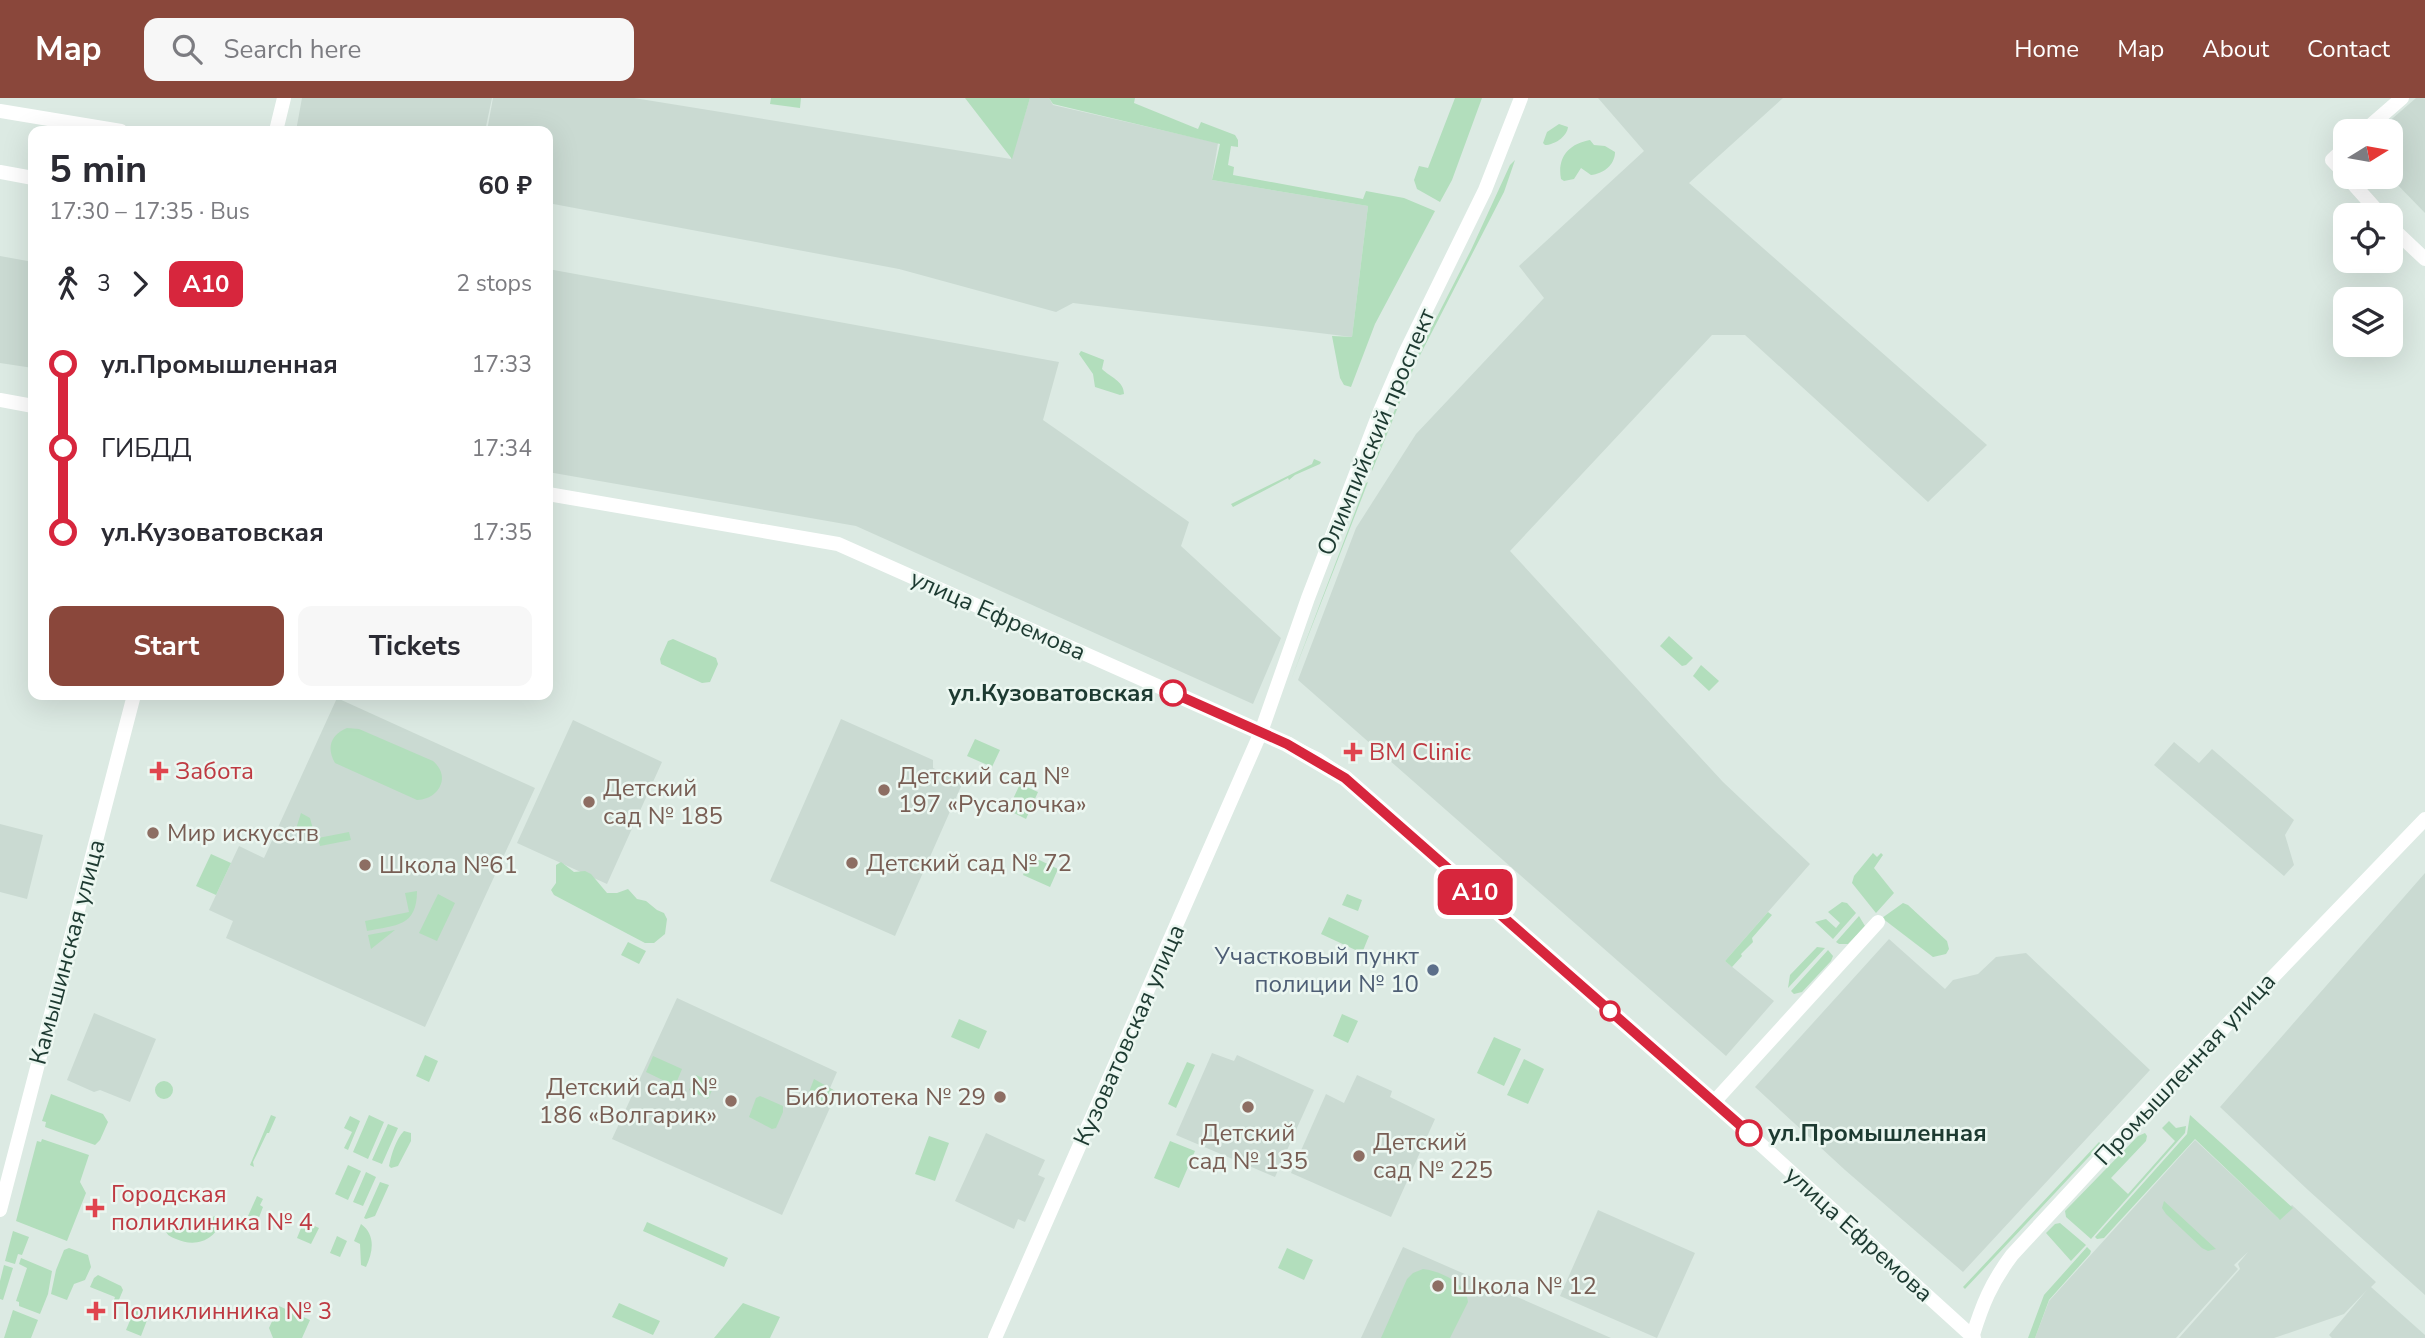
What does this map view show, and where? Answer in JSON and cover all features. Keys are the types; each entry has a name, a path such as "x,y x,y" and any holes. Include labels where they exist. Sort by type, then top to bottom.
{"street":[{"path":"276,126 284,98"},
{"name":"Олимпийский проспект","path":"1261,732 1308,598 1380,411 1405,353 1480,201 1521,98"},
{"path":"2378,119 2402,98"},
{"path":"0,111 91,126"},
{"path":"0,173 28,177"},
{"path":"2358,189 2370,203"},
{"path":"2403,238 2425,259"},
{"path":"0,400 28,405"},
{"name":"улица Ефремова","path":"553,495 838,544 1303,752 1345,778 1714,1102 1973,1338"},
{"name":"Камышинская улица","path":"0,1210 133,700"},
{"name":"Кузоватовская улица","path":"995,1338 1261,732"},
{"name":"Промышленная улица","path":"1973,1338 1983,1301 1995,1278 2012,1255 2170,1084 2425,819"},
{"path":"1714,1102 1878,922"}],"shaded area":[{"path":"302,98 492,98 486,126 297,126"},
{"path":"493,98 634,98 1011,159 1030,98 1049,98 1053,105 1218,143 1212,180 1368,206 1352,337 1073,303 1056,312 899,269 553,204 553,126 488,126"},
{"path":"1598,98 1783,98 1689,183 1987,445 1928,502 1745,335 1712,335 1510,551 1723,782 1810,864 1725,961 1774,1001 1726,1056 1298,680 1356,528 1416,434 1544,298 1519,266 1644,151"},
{"path":"2416,98 2425,98 2425,213 2402,189 2403,119 2392,119"},
{"path":"0,256 28,261 28,367 0,363"},
{"path":"553,270 1059,362 1043,420 1189,522 1181,546 1281,638 1253,704 856,526 553,473"},
{"name":"Школа №61","path":"336,700 341,700 535,788 425,1027 226,938 233,921 209,910 239,846 264,858"},
{"path":"841,719 933,760 933,768 963,782 895,936 770,881"},
{"name":"Детский сад № 185","path":"573,720 662,762 607,884 517,843"},
{"path":"2174,742 2199,763 2212,749 2294,820 2285,835 2294,865 2284,876 2154,765"},
{"path":"0,824 43,835 27,899 0,892"},
{"path":"2425,873 2425,1295 2220,1107"},
{"path":"1889,939 1945,989 1953,980 1978,974 1996,957 2026,953 2150,1070 1963,1272 1845,1170 1755,1087"},
{"name":"Детский сад № 186 «Волгарик»","path":"677,998 837,1072 830,1088 837,1092 782,1215 612,1139"},
{"path":"94,1013 156,1039 130,1102 100,1090 94,1092 67,1080"},
{"name":"Детский сад № 135","path":"1212,1053 1234,1061 1237,1055 1314,1090 1275,1177 1176,1135"},
{"name":"Детский сад № 225","path":"1357,1075 1392,1091 1390,1097 1435,1119 1391,1217 1291,1173 1326,1094 1344,1103"},
{"path":"986,1133 1045,1160 1038,1175 1045,1178 1025,1222 1018,1219 1014,1229 955,1201"},
{"path":"2195,1140 2279,1219 2292,1205 2376,1282 2371,1287 2425,1335 2425,1338 2332,1338 2329,1335 2367,1290 2344,1314 2274,1338 2179,1338 2240,1269 2238,1264 2248,1252 2234,1265 2238,1269 2176,1338 2035,1338 2049,1301"},
{"path":"1598,1210 1695,1253 1657,1338 1560,1296"},
{"name":"Школа № 12","path":"1403,1247 1611,1338 1361,1338"}],"green space":[{"path":"771,98 801,98 800,108 770,104"},
{"path":"965,98 1030,98 1012,159"},
{"path":"1049,98 1135,98 1134,103 1198,129 1201,122 1235,135 1238,147 1231,146 1228,165 1234,167 1233,175 1363,199 1366,191 1404,198 1435,211 1375,324 1351,387 1344,385 1340,378 1332,336 1352,337 1368,206 1212,180 1220,144 1053,104"},
{"path":"1455,98 1482,98 1452,180 1440,202 1417,189 1414,180 1419,166 1428,168"},
{"path":"1559,124 1568,127 1563,137 1545,145 1543,143 1547,132"},
{"path":"1590,140 1594,145 1605,146 1615,152 1611,165 1604,171 1591,175 1581,168 1574,179 1561,179 1561,165 1566,153 1576,145"},
{"path":"1515,160 1504,192 1415,365 1372,471 1372,465 1417,356 1471,250 1510,165"},
{"path":"1081,351 1104,360 1102,369 1119,382 1124,394 1095,387 1093,374 1079,354"},
{"path":"1314,459 1321,462 1320,464 1233,507 1231,504 1312,464"},
{"path":"1368,482 1291,680 1366,483"},
{"path":"1669,636 1693,658 1686,665 1682,666 1660,646"},
{"path":"673,639 716,658 718,664 710,682 702,683 661,664 660,659 668,641"},
{"path":"1701,665 1719,681 1709,691 1693,676"},
{"path":"347,728 359,729 433,761 441,774 440,787 431,796 417,800 335,763 331,752 332,742 337,734"},
{"path":"975,739 1000,750 992,767 967,756"},
{"path":"1020,784 1038,792 1026,819 1008,810"},
{"path":"301,813 310,818 313,829 295,832"},
{"path":"349,832 351,840 320,846 318,838"},
{"path":"1873,853 1877,857 1881,853 1883,855 1874,868 1894,893 1876,913 1852,883 1854,876"},
{"path":"211,854 231,863 216,895 196,886"},
{"path":"1031,856 1058,869 1050,887 1023,875"},
{"path":"561,862 574,872 585,871 591,874 607,893 628,889 637,899 646,901 664,913 667,919 665,934 654,943 645,943 554,895 551,890 556,883 556,865"},
{"path":"417,891 416,903 409,918 396,925 367,931 365,921 409,912 405,893"},
{"path":"438,894 455,903 437,941 419,933"},
{"path":"1347,894 1362,900 1358,911 1342,905"},
{"path":"1842,902 1847,903 1856,913 1833,939 1815,922 1826,919 1836,928 1840,923 1828,912"},
{"path":"1903,903 1947,941 1949,949 1946,954 1933,957 1882,918"},
{"path":"1768,912 1772,915 1732,967 1725,961"},
{"path":"1859,916 1865,926 1848,944 1836,942"},
{"path":"1329,917 1369,936 1362,953 1321,934"},
{"path":"395,930 371,949 368,935"},
{"path":"628,942 646,951 639,964 621,955"},
{"path":"1817,947 1825,948 1788,988 1790,975"},
{"path":"1828,950 1833,956 1831,961 1802,992 1794,994 1791,991"},
{"path":"1342,1014 1358,1021 1348,1043 1333,1036"},
{"path":"959,1019 987,1031 979,1049 951,1037"},
{"path":"1494,1037 1521,1049 1504,1086 1477,1073"},
{"path":"425,1055 438,1061 429,1082 416,1076"},
{"path":"653,1056 682,1069 675,1086 646,1072"},
{"path":"1524,1059 1544,1069 1528,1104 1507,1095"},
{"path":"1187,1062 1195,1065 1176,1108 1168,1104"},
{"path":"696,1075 715,1084 708,1099 689,1090"},
{"path":"814,1079 837,1092 830,1106 810,1096"},
{"path":"164,1081 170,1084 173,1090 170,1096 164,1099 158,1096 155,1090 158,1084"},
{"path":"51,1094 103,1114 108,1122 95,1145 45,1127 46,1122 42,1121"},
{"path":"760,1096 783,1106 776,1128 772,1129 749,1117 756,1098"},
{"path":"271,1115 276,1117 253,1162 254,1167 250,1165"},
{"path":"369,1115 384,1122 368,1159 353,1152"},
{"path":"2190,1115 2293,1208 2280,1220 2195,1139 2104,1238 2097,1239 2095,1237 2187,1134"},
{"path":"350,1116 360,1121 348,1150 344,1148 352,1132 344,1128"},
{"path":"2169,1121 2176,1128 2186,1126 2185,1133 2091,1239 2066,1217 2065,1211 2138,1136 2145,1133 2146,1141 2111,1178 2128,1194 2175,1141 2162,1128"},
{"path":"388,1124 398,1128 382,1164 372,1160"},
{"path":"404,1131 411,1133 411,1141 398,1166 391,1168 389,1166 393,1152"},
{"path":"929,1136 949,1143 935,1181 915,1174"},
{"path":"42,1139 89,1155 80,1182 86,1193 67,1241 16,1221 37,1141 41,1142"},
{"path":"1170,1141 1195,1151 1179,1188 1154,1178"},
{"path":"2099,1142 2101,1144 1965,1289 1963,1287"},
{"path":"348,1165 361,1171 348,1200 335,1194"},
{"path":"366,1172 376,1177 363,1206 353,1202"},
{"path":"380,1182 389,1185 375,1216 366,1219 364,1218"},
{"path":"257,1196 263,1199 258,1220 248,1216"},
{"path":"2164,1201 2216,1249 2208,1251 2202,1248 2166,1214 2162,1208"},
{"path":"215,1216 222,1218 216,1232 198,1242 184,1242 168,1235 165,1230 168,1226 192,1229"},
{"path":"304,1221 319,1228 311,1244 297,1238"},
{"path":"647,1222 728,1258 724,1267 643,1231"},
{"path":"2060,1223 2086,1245 2071,1261 2046,1233"},
{"path":"361,1224 369,1233 372,1244 366,1267 361,1265 360,1244 354,1241"},
{"path":"13,1231 29,1237 15,1264 5,1261"},
{"path":"337,1236 347,1241 340,1257 330,1253"},
{"path":"2087,1247 2091,1251 2090,1254 2049,1300 2035,1338 2028,1338 2044,1295"},
{"path":"69,1248 88,1255 91,1267 85,1280 74,1284 67,1300 51,1294 56,1270 64,1250"},
{"path":"1287,1248 1313,1260 1304,1280 1278,1268"},
{"path":"21,1258 52,1271 48,1294 40,1314 19,1306 16,1301 27,1268 19,1264"},
{"path":"4,1265 13,1268 3,1300 0,1299 0,1281"},
{"path":"1423,1269 1452,1279 1466,1295 1468,1302 1450,1338 1381,1338 1407,1279"},
{"path":"98,1275 121,1286 123,1290 118,1302 114,1300 115,1297 90,1287"},
{"path":"619,1303 660,1321 653,1335 612,1317"},
{"path":"743,1303 780,1317 770,1338 714,1338"},
{"path":"279,1306 310,1320 302,1338 273,1338 269,1328"},
{"path":"139,1307 145,1309 149,1315 141,1336 126,1330 134,1311"},
{"path":"13,1310 38,1320 31,1338 4,1338"}],"bus line":[{"name":"А10","path":"1173,693 1287,744 1345,778 1749,1133"}],"place":[{"name":"ул.Кузоватовская","path":"1173,693"},
{"name":"BM Clinic","path":"1353,752"},
{"name":"Забота","path":"159,771"},
{"name":"Детский сад № 197 «Русалочка»","path":"884,790"},
{"name":"Детский сад № 185","path":"589,802"},
{"name":"Мир искусств","path":"153,833"},
{"name":"Детский сад № 72","path":"852,863"},
{"name":"Школа №61","path":"365,865"},
{"name":"Участковый пункт полиции № 10","path":"1433,970"},
{"name":"Библиотека № 29","path":"1000,1097"},
{"name":"Детский сад № 186 «Волгарик»","path":"731,1101"},
{"name":"Детский сад № 135","path":"1248,1107"},
{"name":"ул.Промышленная","path":"1749,1133"},
{"name":"Детский сад № 225","path":"1359,1156"},
{"name":"Городская поликлиника № 4","path":"95,1208"},
{"name":"Школа № 12","path":"1438,1286"},
{"name":"Поликлинника № 3","path":"96,1311"}]}
